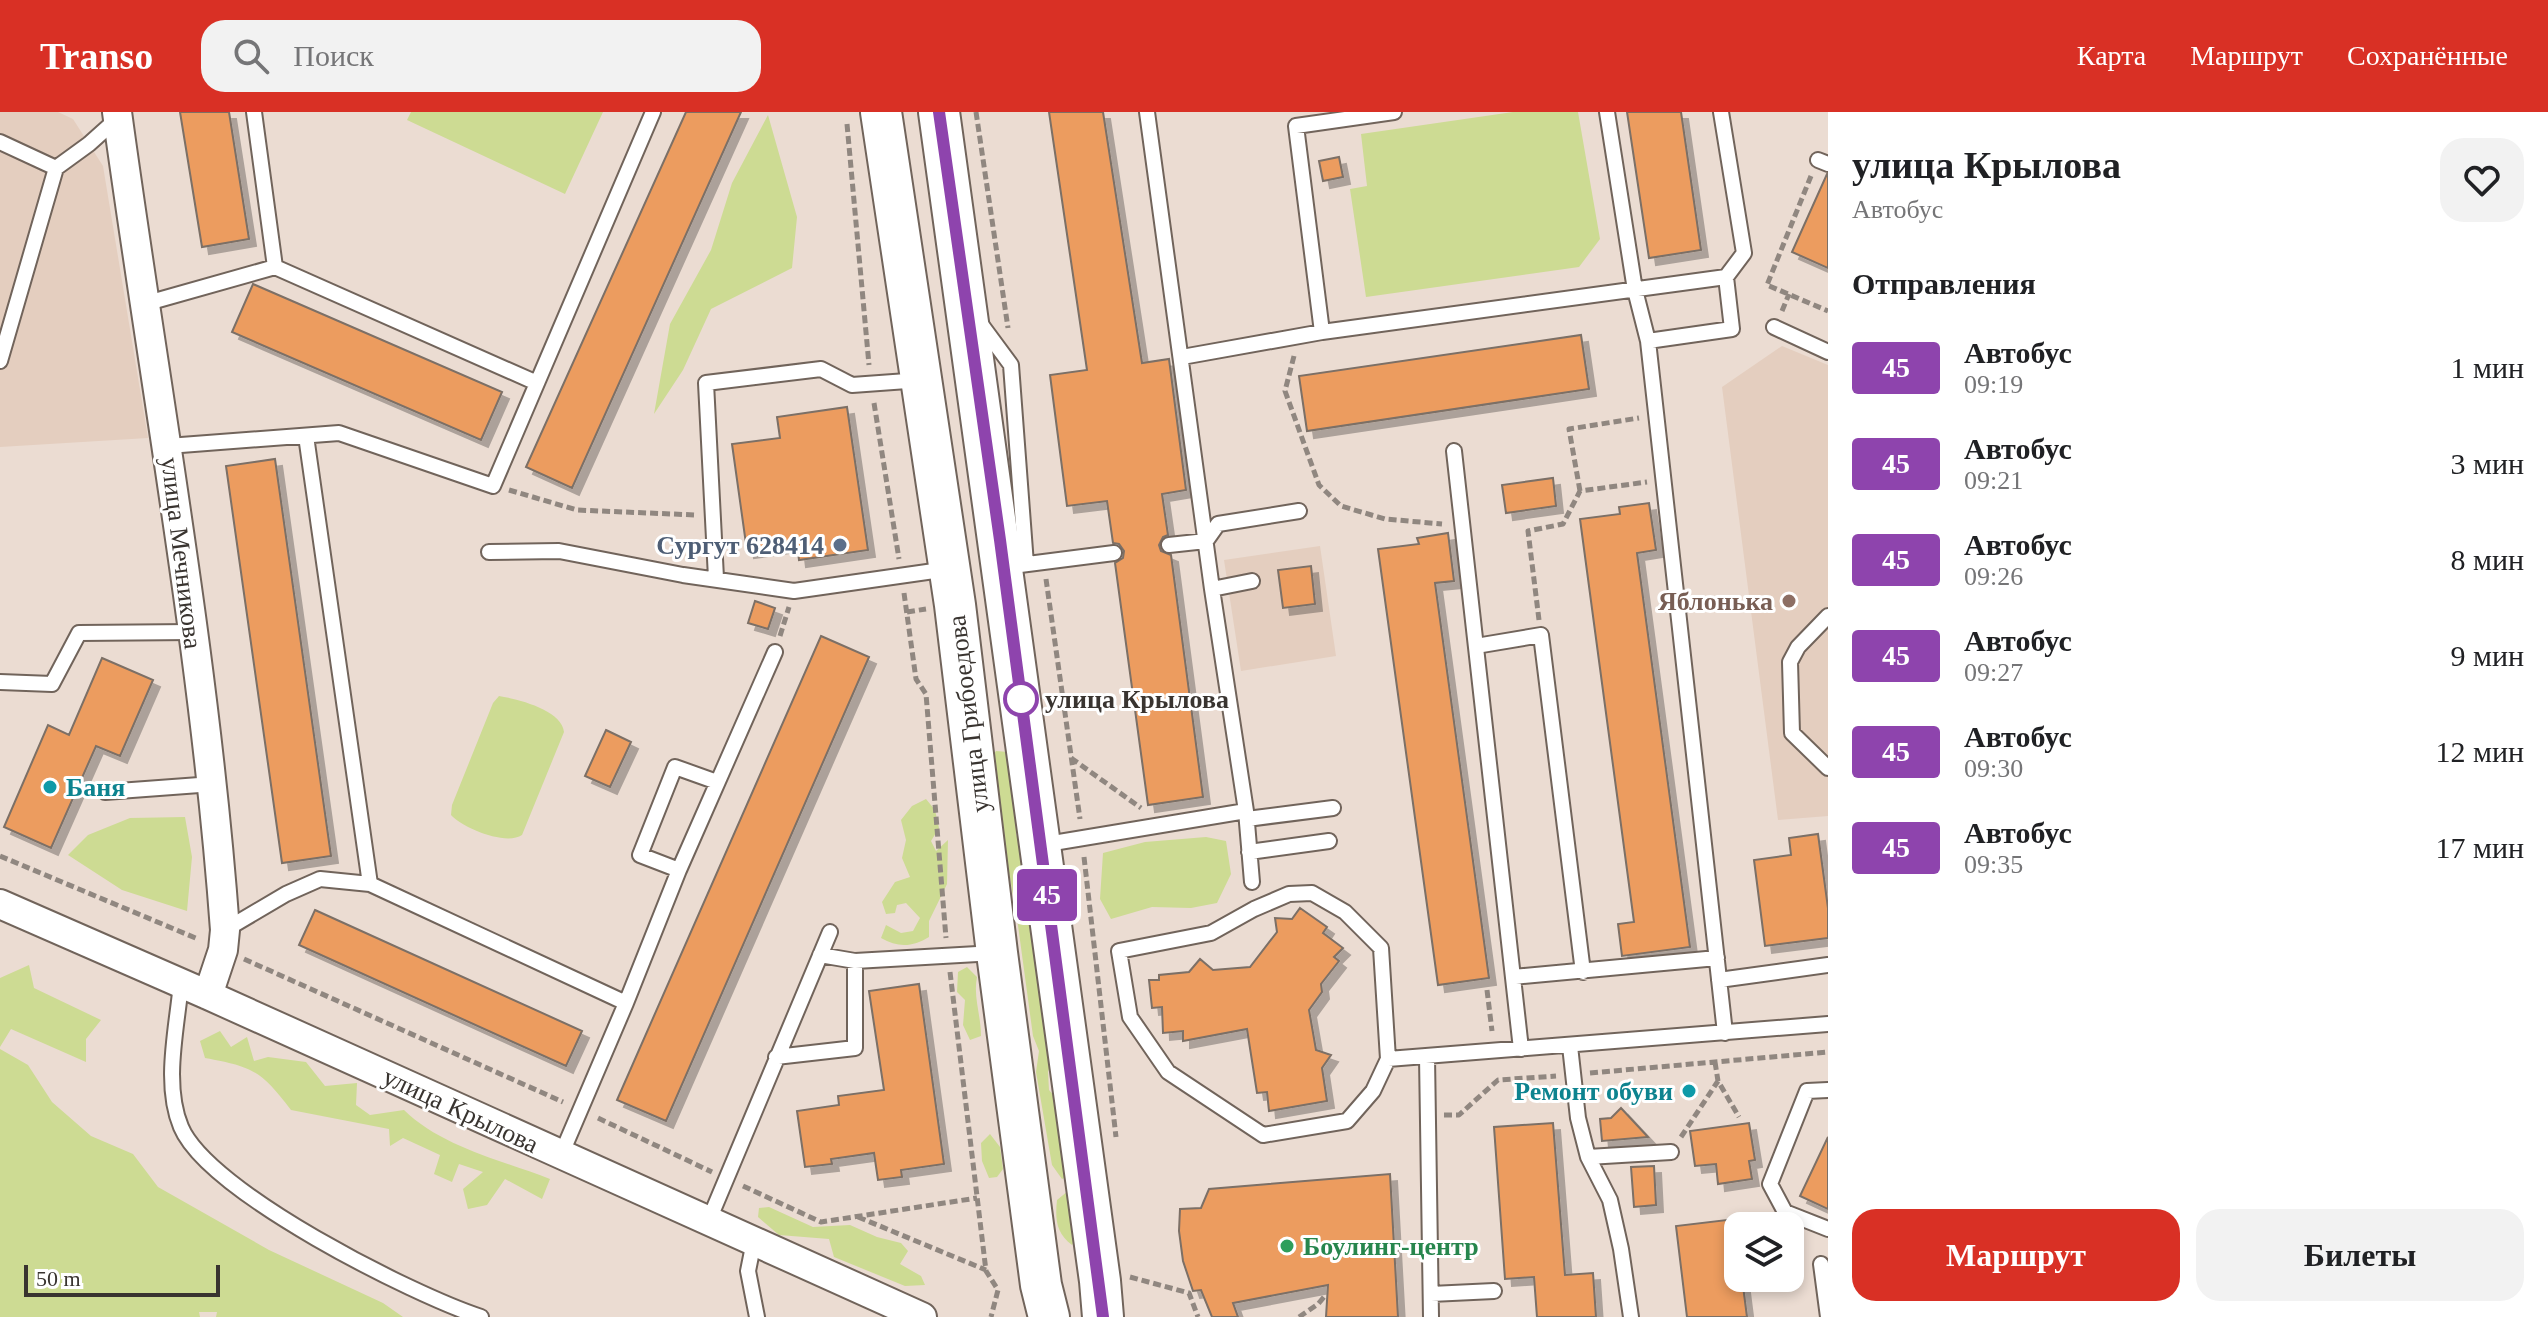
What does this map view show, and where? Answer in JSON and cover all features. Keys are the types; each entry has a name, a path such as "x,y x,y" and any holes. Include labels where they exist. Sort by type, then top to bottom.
{"main road":[{"name":"улица Грибоедова","path":"881,112 949,569 1041,1285 1049,1317"},
{"name":"улица Грибоедова","path":"939,112 967,305 1015,566 1040,845 1103,1317"}],"street":[{"name":"улица Мечникова","path":"118,115 144,304 168,446 214,784 224,940 208,995"},
{"name":"улица Крылова","path":"0,904 922,1317"}],"lane":[{"path":"254,112 275,267"},
{"path":"168,446 339,433 493,486 653,112"},
{"path":"1147,112 1246,815 1252,882"},
{"path":"1322,332 1295,119 1394,112"},
{"path":"1607,112 1635,290 1648,341 1725,1033"},
{"path":"1648,341 1732,329 1726,277 1744,253 1721,112"},
{"path":"0,361 56,168 89,144 118,115"},
{"path":"0,142 56,168"},
{"path":"144,304 275,267 537,383"},
{"path":"1182,357 1322,332 1726,277"},
{"path":"1774,327 1828,352"},
{"path":"716,578 706,383 821,369 852,385 921,380"},
{"path":"306,436 370,884"},
{"path":"1454,451 1521,1049"},
{"path":"1169,545 1206,541 1218,524 1299,511"},
{"path":"489,552 559,551 683,575 794,591 949,569"},
{"path":"1015,566 1114,553"},
{"path":"1212,589 1252,581"},
{"path":"1828,616 1798,647 1790,662 1792,733 1828,768"},
{"path":"0,682 52,684 79,633 192,632"},
{"path":"1476,646 1541,635 1583,972"},
{"path":"561,1155 679,870 775,652"},
{"path":"679,870 640,855 675,767 717,782"},
{"path":"105,792 214,784"},
{"path":"1040,845 1164,824 1333,808"},
{"path":"1249,852 1329,841"},
{"path":"224,940 286,894 320,879 370,884 626,1003"},
{"path":"1312,893 1345,912 1381,948 1388,1059 1373,1091 1347,1121 1263,1135 1168,1072 1130,1017 1119,951 1211,933 1289,894 1312,893"},
{"path":"709,1220 830,932"},
{"path":"820,955 855,961 997,953"},
{"path":"1513,977 1717,958"},
{"path":"776,1057 855,1048 855,961"},
{"path":"1719,980 1828,965"},
{"path":"181,983 173,1097 182,1129 210,1167 251,1199 371,1268 448,1307 481,1317"},
{"path":"1388,1059 1828,1024"},
{"path":"1570,1046 1578,1118 1588,1157 1610,1200 1631,1317"},
{"path":"1427,1057 1431,1317"},
{"path":"1828,1090 1807,1091 1770,1184 1785,1212 1828,1229"},
{"path":"1588,1157 1671,1152"},
{"path":"754,1241 748,1271 757,1317"},
{"path":"1821,1264 1828,1317"},
{"path":"1431,1294 1494,1291"}],"path":[{"path":"846,112 871,385 916,679 926,694 948,955 977,1198 986,1271 998,1290 991,1317"},
{"path":"1823,162 1767,285 1828,311"},
{"path":"1300,336 1285,391 1319,485 1341,506 1385,519 1463,525"},
{"path":"1541,635 1528,531 1563,524 1580,491 1569,429 1656,415"},
{"path":"1580,491 1664,479"},
{"path":"493,486 577,510 713,516"},
{"path":"775,652 794,591"},
{"path":"1118,1152 1071,757 1164,824"},
{"path":"0,856 224,940 821,1222 977,1198"},
{"path":"1428,1116 1459,1115 1498,1080 1828,1052"},
{"path":"1715,1062 1718,1081 1739,1117"},
{"path":"1671,1152 1718,1081"},
{"path":"858,1217 986,1271"},
{"path":"1133,1290 1132,1277 1189,1293 1198,1317"},
{"path":"1299,1317 1324,1297"}],"shaded area":[{"path":"0,112 58,112 73,119 103,166 148,438 0,447"},
{"name":"Яблонька","path":"1782,346 1828,365 1828,816 1778,820 1722,387"},
{"path":"1320,546 1336,656 1241,671 1224,560"}],"green space":[{"path":"411,112 603,112 565,194 407,120"},
{"path":"1513,112 1578,112 1600,239 1579,267 1366,297 1350,189 1367,186 1361,134"},
{"path":"768,115 797,217 792,268 711,309 683,370 654,414 670,324 711,250 732,183"},
{"path":"499,696 548,712 561,724 564,732 522,835 515,838 485,834 451,815 452,805 493,703"},
{"path":"996,751 1008,752 1021,810 1016,834 1029,871 1055,1050 1048,1072 1049,1090 1069,1113 1070,1176 1062,1179 1052,1165 1036,1072 1039,1051 1033,1036 1008,867 996,822 989,761"},
{"path":"926,799 935,810 939,828 931,841 936,851 948,840 947,884 929,921 929,937 917,943 899,945 881,938 886,925 901,933 913,931 920,918 906,903 897,905 895,913 886,914 882,902 895,882 910,877 902,858 906,840 901,820 912,806"},
{"path":"185,817 192,857 187,911 122,890 68,855 88,835 130,818"},
{"path":"1206,837 1226,841 1231,874 1217,903 1191,908 1152,907 1111,919 1100,899 1103,853 1145,842"},
{"path":"29,965 34,988 101,1020 86,1039 86,1062 11,1029 0,1047 0,978"},
{"path":"967,967 977,977 981,1036 970,1040 963,1025 965,1000 957,992 958,972"},
{"path":"220,1031 231,1047 247,1037 254,1061 268,1057 306,1062 325,1086 357,1083 356,1105 370,1115 404,1110 419,1123 454,1143 550,1179 542,1199 505,1179 487,1205 468,1209 463,1189 483,1172 459,1164 452,1182 434,1174 440,1155 403,1138 390,1146 389,1129 291,1110 272,1087 255,1073 235,1064 205,1058 200,1041"},
{"path":"0,1049 28,1065 52,1102 91,1136 133,1154 158,1187 269,1250 383,1303 403,1317 216,1317 217,1312 199,1312 200,1317 0,1317"},
{"path":"990,1134 1000,1147 1003,1169 997,1177 989,1178 982,1161 981,1143"},
{"path":"1068,1191 1080,1233 1072,1245 1063,1236 1057,1219 1057,1200"},
{"path":"769,1207 813,1227 850,1225 901,1243 908,1251 900,1264 921,1276 925,1285 905,1286 834,1257 829,1239 779,1235 758,1217 759,1208"}],"building":[{"path":"180,112 229,112 249,239 202,247"},
{"path":"686,112 741,112 572,488 526,467"},
{"path":"1049,112 1103,112 1142,363 1169,359 1186,490 1162,494 1168,535 1159,545 1161,551 1171,555 1203,797 1148,805 1115,563 1123,558 1124,551 1119,544 1113,543 1107,501 1067,506 1050,375 1087,370"},
{"path":"1627,112 1681,112 1701,250 1649,258"},
{"path":"1339,157 1343,177 1323,181 1319,161"},
{"path":"1828,174 1828,268 1792,252"},
{"path":"253,284 502,392 481,440 232,332"},
{"path":"1581,335 1589,389 1307,431 1299,376"},
{"path":"847,407 868,550 799,560 797,544 747,551 732,444 780,438 777,417"},
{"path":"275,459 331,856 282,863 226,466"},
{"path":"1553,478 1556,506 1506,513 1502,485"},
{"path":"1649,503 1656,550 1637,553 1690,947 1622,956 1618,924 1634,922 1580,519 1620,514 1619,507"},
{"path":"1448,533 1454,581 1435,583 1489,978 1438,985 1378,549 1419,544 1417,538"},
{"path":"1311,566 1315,604 1283,608 1278,570"},
{"path":"755,601 775,608 768,629 748,623"},
{"path":"821,636 869,657 666,1121 617,1100"},
{"path":"102,658 153,680 120,756 96,746 51,848 4,827 48,725 69,735"},
{"path":"606,730 631,742 610,787 585,776"},
{"path":"1818,834 1828,908 1828,938 1765,946 1754,860 1791,855 1789,838"},
{"path":"1300,908 1327,927 1323,933 1343,948 1334,957 1339,961 1321,984 1322,992 1309,1010 1316,1050 1331,1055 1322,1068 1327,1101 1269,1111 1267,1092 1257,1093 1247,1029 1183,1041 1183,1031 1163,1033 1162,1007 1152,1008 1149,980 1159,980 1159,975 1189,972 1200,959 1213,970 1250,967 1277,932 1275,918 1292,919"},
{"path":"315,910 582,1031 566,1066 299,945"},
{"path":"919,984 944,1164 901,1170 902,1177 878,1180 874,1153 831,1159 832,1164 805,1167 797,1111 839,1105 838,1096 884,1090 869,991"},
{"path":"1621,1108 1648,1137 1602,1141 1600,1119 1611,1118"},
{"path":"1553,1123 1565,1275 1593,1273 1596,1317 1537,1317 1534,1277 1505,1279 1494,1127"},
{"path":"1749,1123 1755,1160 1749,1161 1752,1179 1718,1184 1716,1164 1695,1166 1690,1131"},
{"path":"1828,1137 1828,1209 1800,1196"},
{"path":"1654,1166 1656,1205 1634,1207 1631,1167"},
{"name":"Боулинг-центр","path":"1390,1174 1398,1317 1326,1317 1328,1285 1233,1303 1238,1317 1212,1317 1201,1290 1193,1291 1183,1261 1180,1209 1201,1208 1209,1189"},
{"path":"1724,1220 1724,1292 1744,1292 1747,1317 1687,1317 1676,1226"}],"bus line":[{"name":"45","path":"939,112 1000,540 1103,1317"}],"place":[{"name":"Сургут 628414","path":"840,545"},
{"name":"Яблонька","path":"1789,601"},
{"name":"улица Крылова","path":"1021,699"},
{"name":"Баня","path":"50,787"},
{"name":"Ремонт обуви","path":"1689,1091"},
{"name":"Боулинг-центр","path":"1287,1246"}]}
